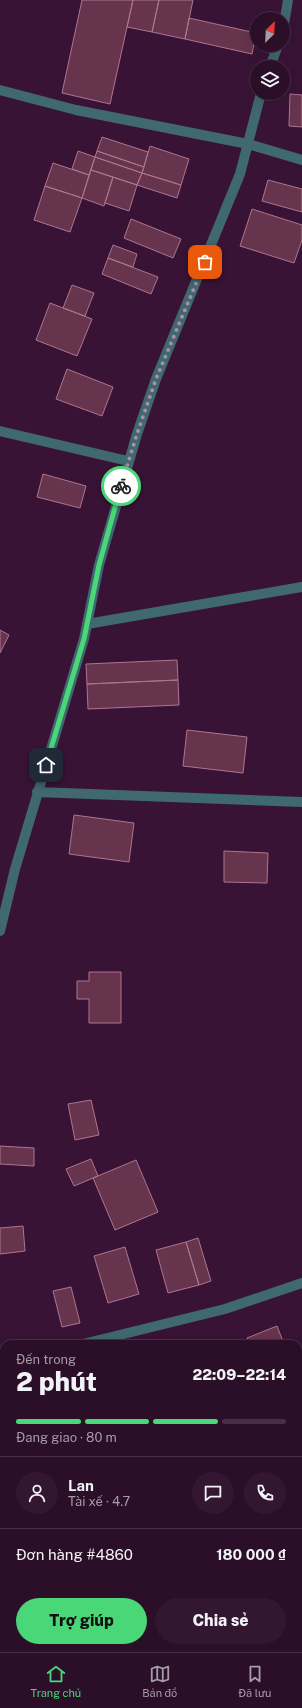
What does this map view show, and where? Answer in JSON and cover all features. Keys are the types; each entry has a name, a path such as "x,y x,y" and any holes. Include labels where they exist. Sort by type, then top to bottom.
{"street":[{"path":"286,12 288,0"},
{"path":"0,90 76,110 248,144 302,160"},
{"path":"0,931 15,869 37,792 67,697 87,624 99,565 128,461 156,379 240,174 260,100"},
{"path":"0,431 128,461"},
{"path":"87,624 302,587"},
{"path":"37,792 302,802"},
{"path":"99,1340 225,1309 302,1283"}],"building":[{"path":"82,0 133,0 110,104 62,93"},
{"path":"133,0 159,0 152,32 127,27"},
{"path":"159,0 193,0 185,39 152,32"},
{"path":"189,18 250,32 250,52 252,52 252,54 185,39"},
{"path":"290,94 302,95 302,127 289,126"},
{"path":"102,137 148,152 144,167 97,151"},
{"path":"150,146 189,159 181,185 142,173"},
{"path":"78,151 95,157 89,175 72,169"},
{"path":"97,151 144,167 142,173 95,157"},
{"path":"95,157 142,173 137,185 91,170"},
{"path":"53,163 89,175 82,198 45,186"},
{"path":"91,170 113,177 104,206 82,198"},
{"path":"142,173 181,185 177,198 137,185"},
{"path":"113,177 137,185 129,211 105,203"},
{"path":"268,180 302,189 302,212 262,201"},
{"path":"45,186 82,198 70,232 34,220"},
{"path":"252,209 302,225 302,240 294,263 240,246"},
{"path":"131,219 181,239 173,258 124,238"},
{"path":"113,245 137,254 133,267 108,258"},
{"path":"108,258 158,277 151,294 102,274"},
{"path":"72,285 94,293 85,316 63,308"},
{"path":"50,303 92,319 77,356 36,340"},
{"path":"67,369 113,387 102,416 56,399"},
{"path":"43,474 86,486 80,508 37,497"},
{"path":"0,630 9,635 0,653"},
{"path":"177,660 178,680 87,684 86,664"},
{"path":"178,680 179,705 88,709 87,684"},
{"path":"187,730 247,737 243,773 183,766"},
{"path":"74,815 134,823 129,862 69,854"},
{"path":"224,851 268,853 267,883 224,882"},
{"path":"89,972 121,972 121,1023 89,1023 89,999 77,999 77,981 89,981"},
{"path":"91,1100 99,1135 75,1140 68,1104"},
{"path":"0,1146 34,1148 34,1166 0,1164"},
{"path":"91,1159 98,1176 74,1186 66,1169"},
{"path":"136,1160 158,1212 115,1230 93,1178"},
{"path":"23,1226 25,1251 0,1254 0,1228"},
{"path":"198,1238 211,1281 199,1285 186,1242"},
{"path":"186,1242 199,1285 168,1293 156,1250"},
{"path":"125,1247 139,1294 108,1303 94,1256"},
{"path":"71,1287 80,1323 62,1327 53,1291"},
{"path":"277,1326 282,1340 248,1340 247,1338"}],"way so far":[{"path":"121,486 156,379 205,262"}],"route":[{"path":"46,765 84,639 99,565 121,486"}]}
